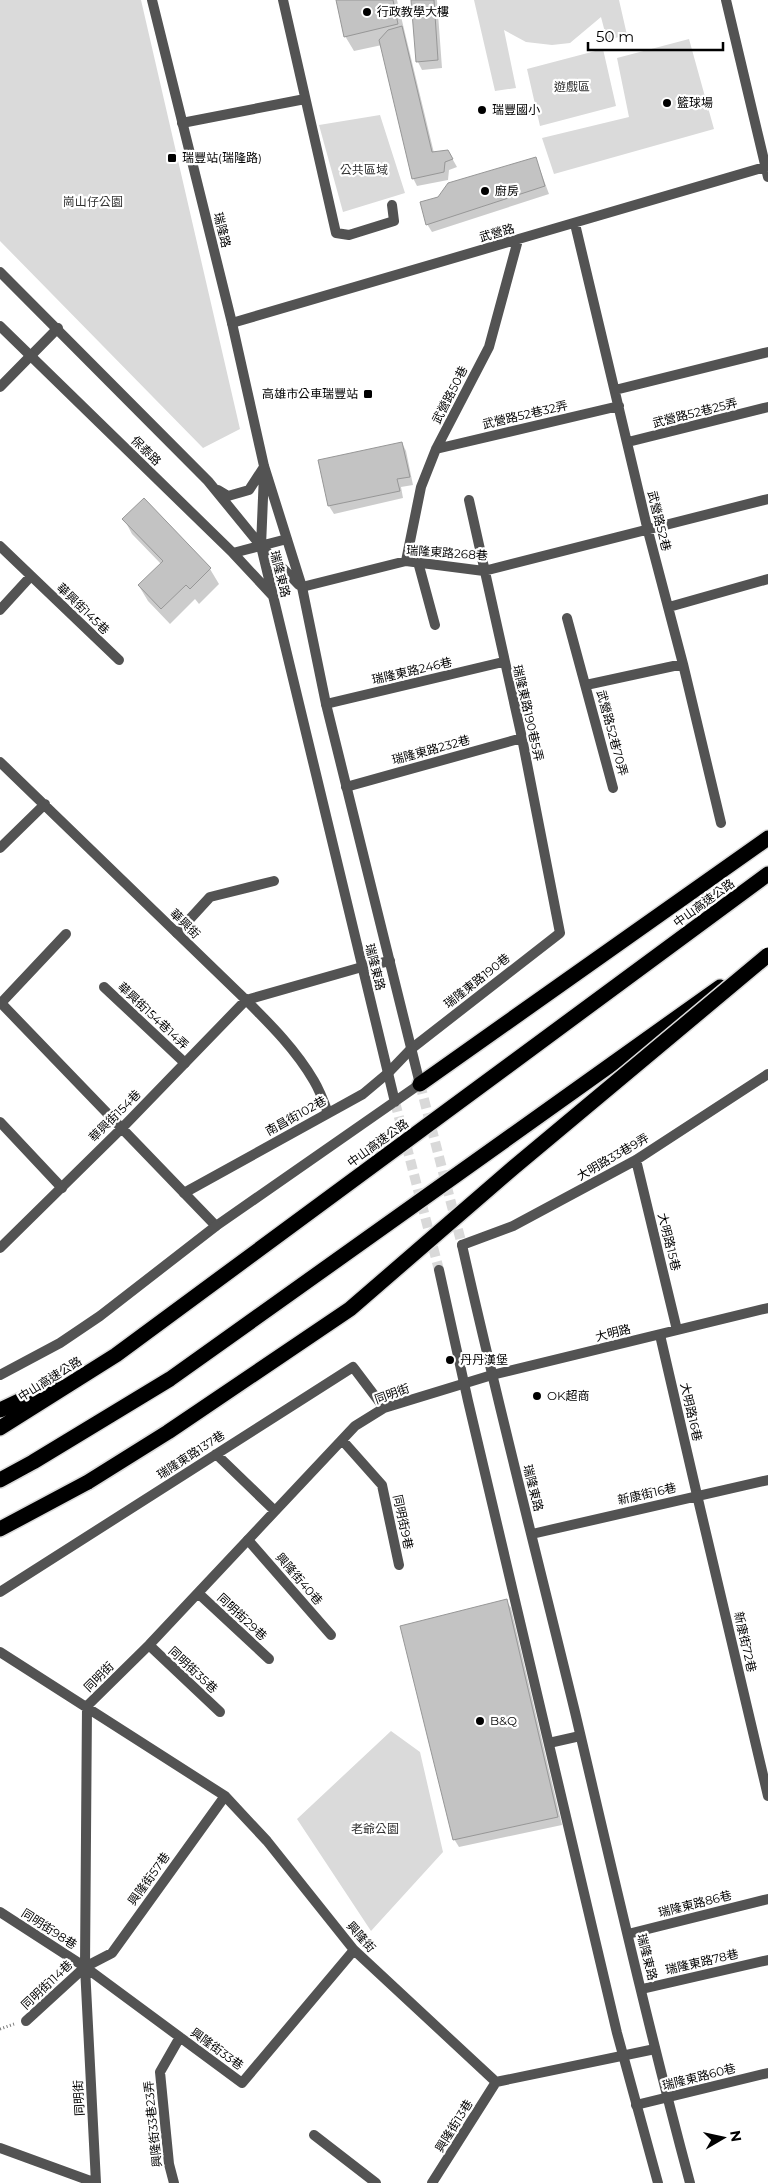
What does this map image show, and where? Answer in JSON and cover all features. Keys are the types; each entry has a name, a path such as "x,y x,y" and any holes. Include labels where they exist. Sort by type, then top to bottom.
{"highway":[{"path":"420,1084 768,838"},
{"name":"中山高速公路","path":"0,1428 116,1355 768,874"},
{"path":"0,1480 170,1379 768,954"},
{"path":"0,1529 88,1482 168,1432 350,1309 513,1168 768,954"},
{"path":"0,1410 116,1355"}],"street":[{"name":"瑞隆路","path":"152,0 232,323 264,466 302,587"},
{"path":"283,0 336,233 349,235 394,221 392,205"},
{"path":"726,0 767,170"},
{"path":"182,123 305,99"},
{"name":"武營路","path":"232,323 767,170"},
{"name":"武營路52巷","path":"575,224 648,530 669,607 721,823"},
{"name":"武營路50巷","path":"406,561 422,486 436,449 489,347 518,240"},
{"name":"保泰路","path":"0,272 58,328 214,487 232,513 261,546"},
{"name":"保泰路","path":"0,326 233,553 273,597"},
{"path":"0,388 58,328"},
{"path":"615,390 768,352"},
{"name":"武營路52巷32弄","path":"436,449 619,406"},
{"name":"武營路52巷25弄","path":"628,442 768,407"},
{"name":"瑞隆路","path":"261,546 264,466"},
{"path":"214,487 228,496 249,490 264,466"},
{"name":"瑞隆東路268巷","path":"302,587 406,561 484,571 768,499"},
{"name":"瑞隆東路190巷5弄","path":"469,500 503,662 522,738 560,932"},
{"path":"233,553 287,539"},
{"name":"華興街145巷","path":"0,546 119,660"},
{"name":"瑞隆東路","path":"261,546 302,587 326,704 420,1084"},
{"name":"瑞隆東路","path":"261,546 395,1102"},
{"path":"418,562 435,625"},
{"path":"0,610 31,576"},
{"path":"669,607 768,579"},
{"name":"武營路52巷70弄","path":"567,618 613,788"},
{"name":"瑞隆東路246巷","path":"326,704 503,662"},
{"name":"武營路52巷70弄","path":"586,685 683,664"},
{"name":"瑞隆東路232巷","path":"346,787 522,738"},
{"name":"華興街","path":"0,762 279,1033 314,1082 328,1113"},
{"path":"0,848 45,804"},
{"path":"177,933 210,897 274,881"},
{"name":"瑞隆東路190巷","path":"411,1049 560,932"},
{"path":"66,934 0,1003 216,1226"},
{"path":"246,1000 362,967 390,961"},
{"name":"華興街154巷14弄","path":"104,987 185,1063"},
{"name":"華興街154巷","path":"0,1248 122,1128 246,1000"},
{"name":"南昌街102巷","path":"184,1193 363,1094 388,1073 411,1049"},
{"name":"大明路33巷9弄","path":"462,1245 513,1226 636,1160 768,1074"},
{"path":"0,1376 60,1343 100,1316 216,1226 420,1084"},
{"path":"0,1122 62,1188"},
{"name":"大明路15巷","path":"636,1160 677,1330"},
{"name":"瑞隆東路","path":"462,1245 655,2049 690,2183"},
{"path":"439,1270 464,1384 622,2056 658,2183"},
{"name":"大明路","path":"464,1384 492,1375 768,1308"},
{"name":"大明路16巷","path":"660,1334 697,1495"},
{"name":"瑞隆東路137巷","path":"0,1592 353,1367 384,1408"},
{"name":"同明街","path":"96,2183 85,1967 87,1706 149,1645 355,1426 384,1408 464,1384"},
{"name":"同明街9巷","path":"342,1440 382,1485 399,1565"},
{"path":"216,1454 275,1511"},
{"name":"新康街16巷","path":"532,1534 768,1480"},
{"name":"新康街72巷","path":"697,1495 768,1796"},
{"name":"興隆街40巷","path":"248,1540 331,1634"},
{"name":"同明街29巷","path":"198,1593 269,1659"},
{"name":"同明街35巷","path":"149,1645 220,1712"},
{"name":"興隆街","path":"0,1652 225,1796 266,1841 354,1950 496,2082"},
{"path":"549,1743 580,1736"},
{"name":"興隆街57巷","path":"85,1967 112,1953 225,1796"},
{"name":"瑞隆東路86巷","path":"628,1934 768,1899"},
{"name":"同明街98巷","path":"0,1912 85,1967"},
{"name":"興隆街33巷","path":"85,1967 242,2083 354,1950"},
{"name":"瑞隆東路78巷","path":"642,1989 768,1960"},
{"name":"同明街114巷","path":"26,2021 85,1967"},
{"name":"興隆街33巷23弄","path":"174,2183 169,2164 160,2072 180,2037"},
{"path":"496,2082 655,2049"},
{"name":"瑞隆東路60巷","path":"636,2105 768,2074"},
{"name":"興隆街13巷","path":"432,2183 496,2082"},
{"path":"314,2135 376,2183"},
{"path":"0,2148 96,2183"}],"green space":[{"name":"崗山仔公園","path":"0,0 141,0 240,429 203,448 0,241"},
{"path":"474,0 619,0 627,35 607,40 601,17 570,43 552,45 526,42 504,30 516,88 495,91"},
{"name":"籃球場","path":"689,39 714,129 554,174 542,138 629,117 617,58"},
{"name":"遊戲區","path":"603,49 616,106 540,126 527,69"},
{"name":"公共區域","path":"380,115 405,193 343,212 319,125"},
{"name":"老爺公園","path":"391,1731 420,1752 443,1852 371,1931 297,1819"}],"building":[{"name":"行政教學大樓","path":"336,0 393,0 398,24 344,37"},
{"path":"411,0 434,0 438,60 416,62"},
{"path":"402,26 432,152 448,150 453,159 445,162 444,172 412,179 379,40 388,30"},
{"name":"廚房","path":"536,157 545,186 426,225 420,202 438,197 448,183"},
{"path":"402,442 410,477 397,479 400,491 328,506 318,460"},
{"path":"144,498 211,568 190,589 186,585 161,609 138,585 163,561 122,519"},
{"name":"B&Q","path":"507,1599 558,1817 453,1840 400,1626"}],"tunnel":[{"path":"420,1084 462,1245"},
{"path":"395,1102 439,1270"}],"place":[{"name":"行政教學大樓","path":"367,12"},
{"name":"籃球場","path":"667,103"},
{"name":"瑞豐國小","path":"482,110"},
{"name":"瑞豐站(瑞隆路)","path":"172,158"},
{"name":"廚房","path":"485,191"},
{"name":"高雄市公車瑞豐站","path":"368,394"},
{"name":"丹丹漢堡","path":"450,1360"},
{"name":"OK超商","path":"537,1396"},
{"name":"B&Q","path":"480,1721"}]}
